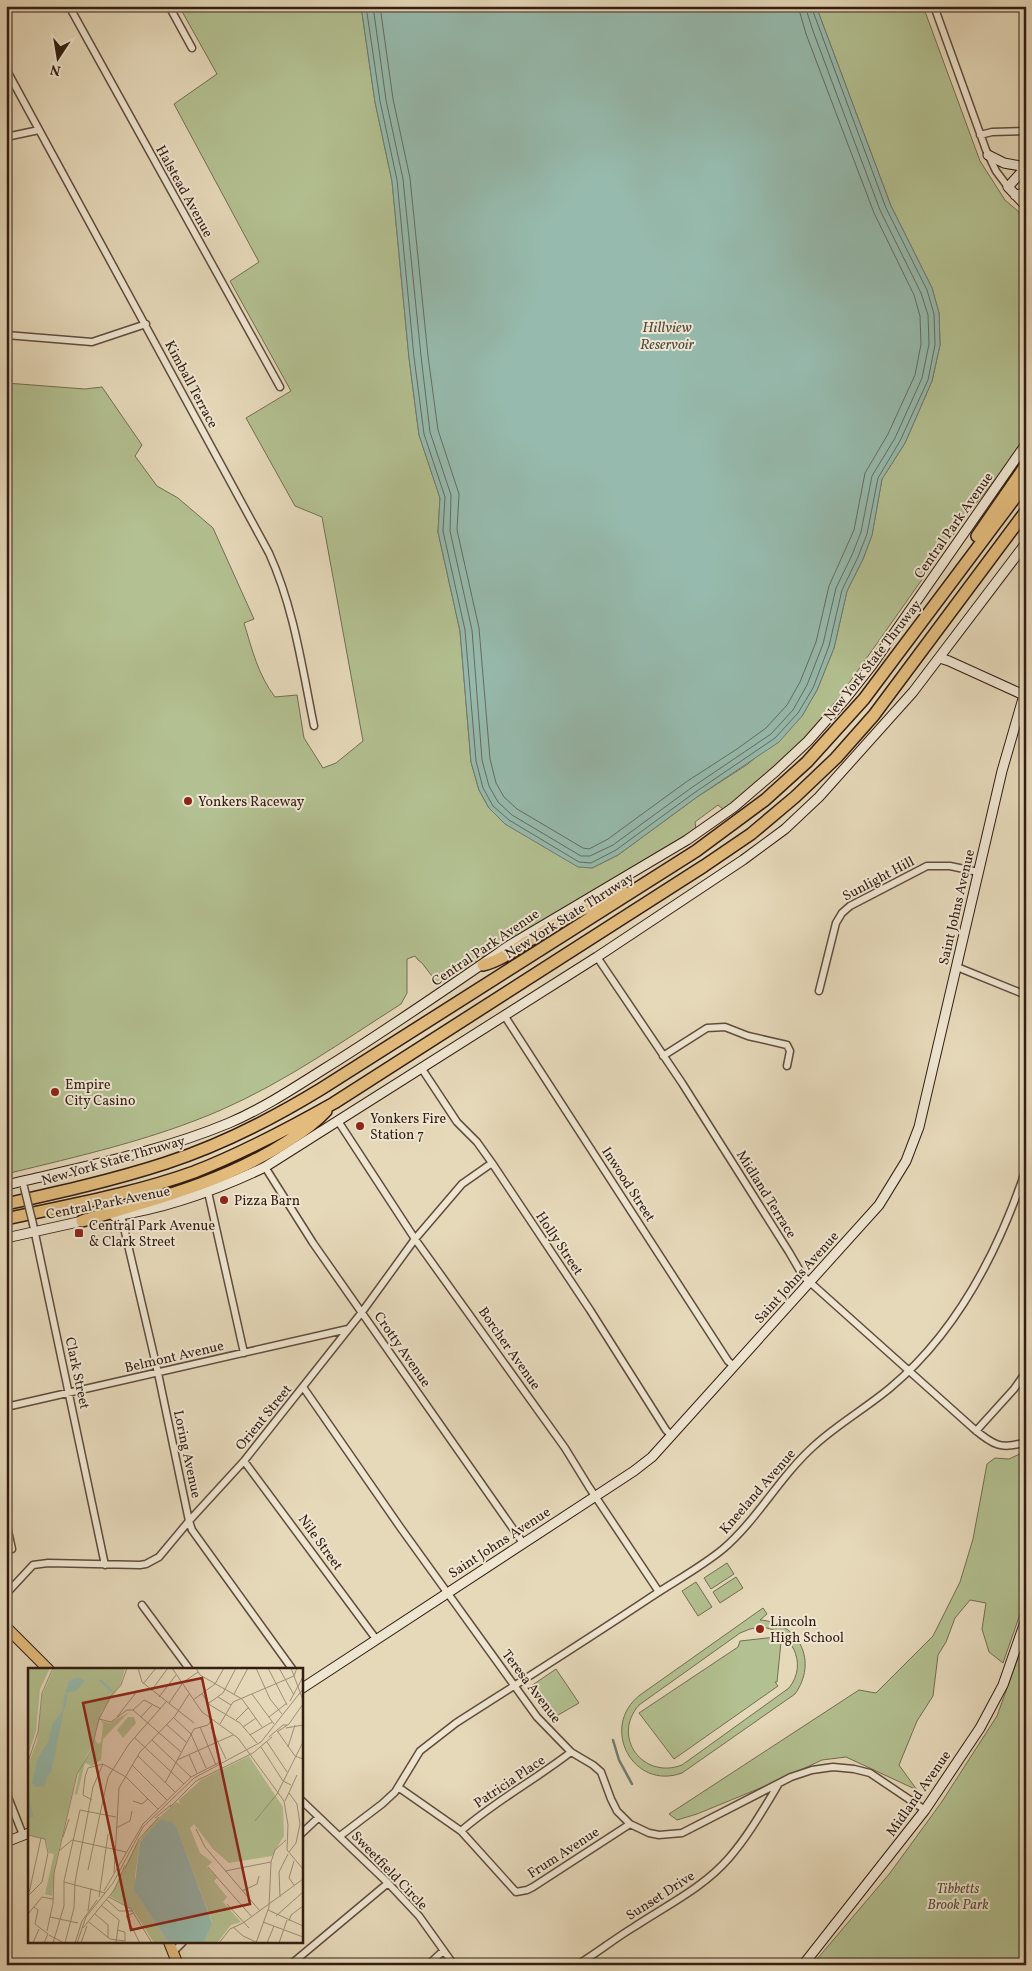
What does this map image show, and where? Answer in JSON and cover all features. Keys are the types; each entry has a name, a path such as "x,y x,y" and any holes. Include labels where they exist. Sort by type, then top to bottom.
{"highway":[{"path":"941,596 981,530 1026,465"},
{"name":"New York State Thruway","path":"6,1204 139,1172 194,1153 246,1131 321,1089 634,891 743,818 807,762 864,699 1026,483"},
{"path":"6,1219 112,1196 192,1172 271,1138 334,1103 704,866 765,822 816,778 855,737 892,692 1026,511"},
{"path":"959,601 1026,525"},
{"path":"483,965 494,962 553,926 610,896 634,891"},
{"path":"82,1221 165,1196 233,1172 264,1156 315,1123 334,1103"}],"main road":[{"path":"988,155 1004,163 1026,167"},
{"path":"1026,167 1008,187 1026,206"},
{"path":"1015,195 1026,193"},
{"name":"Central Park Avenue","path":"6,1185 24,1184 151,1152 230,1123 304,1082 483,965 510,945 688,840 734,807 808,741 846,698 872,665 1026,444"},
{"name":"Central Park Avenue","path":"6,1238 34,1228 121,1215 170,1205 208,1192 266,1167 597,957 743,860 785,829 820,797 940,658 1026,543"},
{"path":"940,658 1025,693"},
{"name":"Saint Johns Avenue","path":"302,1685 376,1639 645,1463 672,1436 879,1205 897,1178 910,1153 920,1122 1002,771 1025,693"},
{"name":"Midland Avenue","path":"803,1965 925,1810 997,1698 1026,1619"},
{"path":"6,1627 47,1668"},
{"path":"6,1842 26,1834"}],"street":[{"name":"Halstead Avenue","path":"69,6 280,387"},
{"path":"169,6 192,48"},
{"path":"934,6 988,155 996,171 1008,187"},
{"name":"Kimball Terrace","path":"6,69 270,553 281,578 289,605 314,726"},
{"path":"6,136 39,130"},
{"path":"980,135 992,132 1026,131"},
{"path":"6,335 92,342 146,324"},
{"name":"Sunlight Hill","path":"819,991 836,923 842,913 850,906 927,866 950,866 978,872"},
{"name":"Midland Terrace","path":"597,957 664,1056 803,1276 992,1444 1012,1446 1026,1442"},
{"path":"956,967 1026,995"},
{"name":"Inwood Street","path":"504,1015 728,1361 734,1366"},
{"path":"664,1056 707,1028 725,1027 748,1036 787,1045 790,1052 787,1066"},
{"name":"Holly Street","path":"422,1069 457,1122 477,1142 492,1163 590,1310 666,1430 672,1436"},
{"name":"Borcher Avenue","path":"338,1120 415,1239 565,1448 659,1592"},
{"name":"Orient Street","path":"6,1594 33,1565 48,1563 146,1564 159,1557 188,1521 244,1461 362,1312 415,1239 462,1184 492,1163"},
{"name":"Crotty Avenue","path":"266,1167 313,1243 523,1543"},
{"name":"Kneeland Avenue","path":"340,1836 382,1804 398,1787 427,1744 685,1576 722,1549 756,1515 794,1466 814,1446 890,1388 909,1371 936,1341 956,1314 998,1242 1013,1208 1026,1169"},
{"name":"Clark Street","path":"24,1184 105,1565"},
{"path":"208,1192 244,1353"},
{"name":"Loring Avenue","path":"121,1215 158,1373 188,1521 192,1530 292,1668"},
{"name":"Belmont Avenue","path":"6,1407 348,1329"},
{"path":"976,1431 1014,1389 1026,1372"},
{"name":"Teresa Avenue","path":"303,1387 537,1717 571,1752 601,1772 614,1805 630,1824 649,1833 659,1835 682,1833 791,1777 812,1770 833,1767 870,1773 925,1810"},
{"name":"Nile Street","path":"244,1461 376,1639"},
{"path":"6,1522 12,1548"},
{"path":"142,1605 189,1668"},
{"name":"Patricia Place","path":"461,1831 485,1811 550,1769 571,1752"},
{"name":"Sunset Drive","path":"577,1965 690,1892 712,1875 730,1857 778,1784"},
{"name":"Frum Avenue","path":"398,1787 461,1831 516,1892 533,1887 630,1824"},
{"path":"6,1792 26,1834"},
{"name":"Sweetfield Circle","path":"302,1801 388,1883 419,1916 454,1965"},
{"path":"302,1833 319,1817"},
{"path":"290,1965 388,1883"},
{"path":"165,1965 182,1944"},
{"path":"428,1965 443,1951"}],"green space":[{"path":"179,6 361,6 375,102 392,181 409,358 419,435 440,498 438,532 460,631 471,762 479,790 489,808 592,868 618,855 697,797 748,764 802,716 817,690 834,648 847,591 863,559 872,535 882,479 905,443 932,381 940,345 939,313 932,288 891,206 816,6 923,6 980,161 1005,200 1026,218 1026,440 968,514 840,696 807,737 724,810 718,805 695,822 696,829 438,984 415,956 407,959 407,993 401,1004 313,1060 245,1099 195,1121 142,1139 6,1174 6,383 85,389 102,387 142,445 135,456 157,486 178,498 213,528 254,619 244,623 264,680 275,697 297,695 304,738 323,768 336,763 363,741 322,517 295,506 246,418 291,391 230,281 259,262 174,104 217,74"},
{"path":"1026,1451 1026,1597 1003,1663 989,1652 982,1629 986,1603 970,1600 955,1618 946,1642 938,1655 933,1696 917,1721 899,1765 917,1790 846,1757 822,1760 775,1782 697,1814 677,1820 669,1814 859,1690 876,1693 933,1636 960,1582 973,1539 987,1464 995,1458 1009,1459"},
{"path":"727,1563 734,1574 711,1589 704,1578"},
{"path":"736,1577 743,1588 720,1603 713,1592"},
{"path":"696,1582 712,1607 698,1616 682,1591"},
{"path":"763,1608 767,1614 760,1620 786,1628 795,1636 805,1657 802,1682 795,1694 682,1773 664,1776 649,1773 636,1765 627,1753 622,1738 622,1723 628,1708 640,1695","holes":["761,1627 772,1629 788,1641 794,1649 797,1659 795,1678 789,1688 682,1765 668,1768 655,1766 644,1761 635,1753 630,1742 628,1730 631,1717 639,1705 740,1633"]},
{"name":"Tibbetts Brook Park","path":"1026,1636 1026,1965 812,1965 890,1873 941,1803 997,1716"},
{"path":"776,1637 781,1642 777,1682 775,1682 778,1686 674,1759 639,1713 738,1647 740,1641"},
{"path":"556,1669 579,1703 553,1718 531,1686"}],"water":[{"name":"Hillview Reservoir","path":"361,6 816,6 891,206 932,288 939,313 940,345 932,381 905,443 882,479 872,535 863,559 847,591 834,648 817,690 802,716 779,742 697,797 618,855 592,868 578,867 505,824 489,808 479,790 471,762 460,631 438,532 440,498 419,435 409,358 392,181 375,102"}],"waterway":[{"path":"613,1740 619,1760 632,1784"}],"place":[{"name":"Yonkers Raceway","path":"188,801"},
{"name":"Empire City Casino","path":"55,1092"},
{"name":"Yonkers Fire Station 7","path":"360,1126"},
{"name":"Pizza Barn","path":"224,1200"},
{"name":"Central Park Avenue & Clark Street","path":"79,1233"},
{"name":"Lincoln High School","path":"760,1629"}]}
